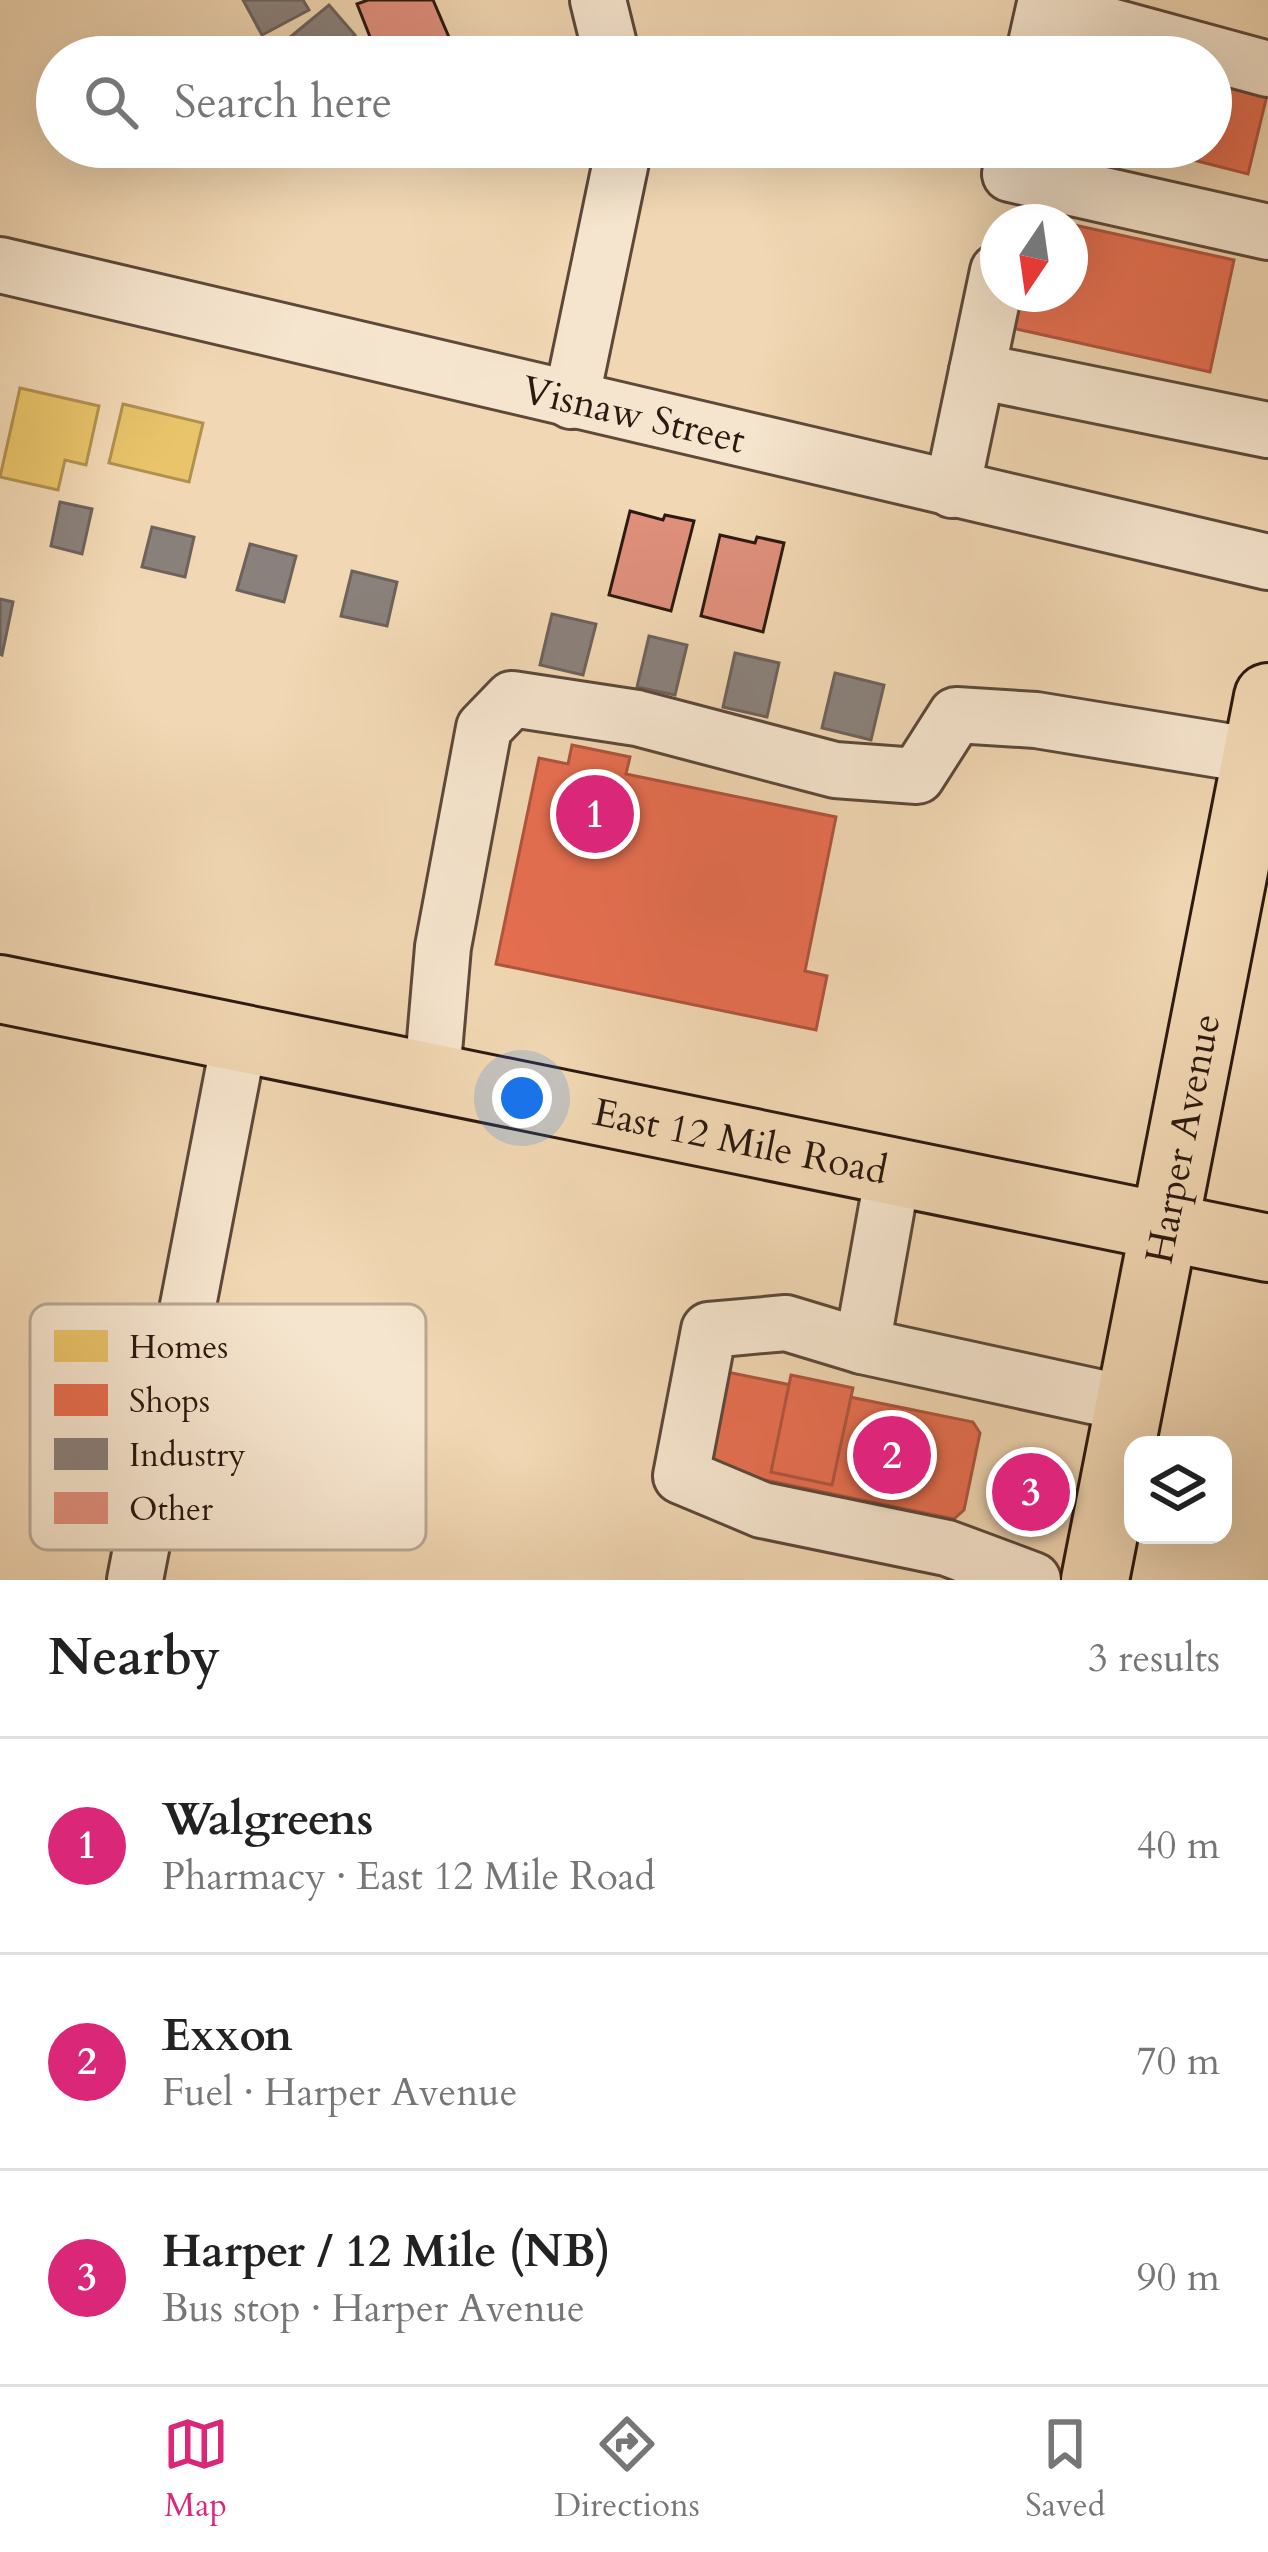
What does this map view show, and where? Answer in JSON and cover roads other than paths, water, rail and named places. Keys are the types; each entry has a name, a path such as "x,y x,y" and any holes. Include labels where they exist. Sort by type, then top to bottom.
{"main road":[{"name":"Harper Avenue","path":"1094,1580 1165,1227 1252,867 1262,726"},
{"name":"East 12 Mile Road","path":"0,989 1268,1248"}],"street":[{"path":"598,0 607,36"},
{"path":"1038,36 1044,8 1147,36"},
{"path":"1232,59 1268,69"},
{"path":"571,401 620,168"},
{"path":"1009,181 1268,232"},
{"name":"Visnaw Street","path":"0,265 1268,562"},
{"path":"952,490 989,312"},
{"path":"977,371 1268,430"},
{"path":"432,1075 443,947 484,728 512,699 637,718 835,770 917,776 956,716 1262,726"},
{"path":"188,1304 240,1036"},
{"path":"862,1346 893,1173"},
{"path":"1033,1580 947,1548 762,1510 681,1476 709,1330 786,1323 862,1346 1130,1404"},
{"path":"135,1580 141,1550"}],"place":[{"name":"Walgreens","path":"595,814"},
{"name":"Exxon","path":"892,1455"},
{"name":"Harper / 12 Mile (NB)","path":"1031,1492"}]}
